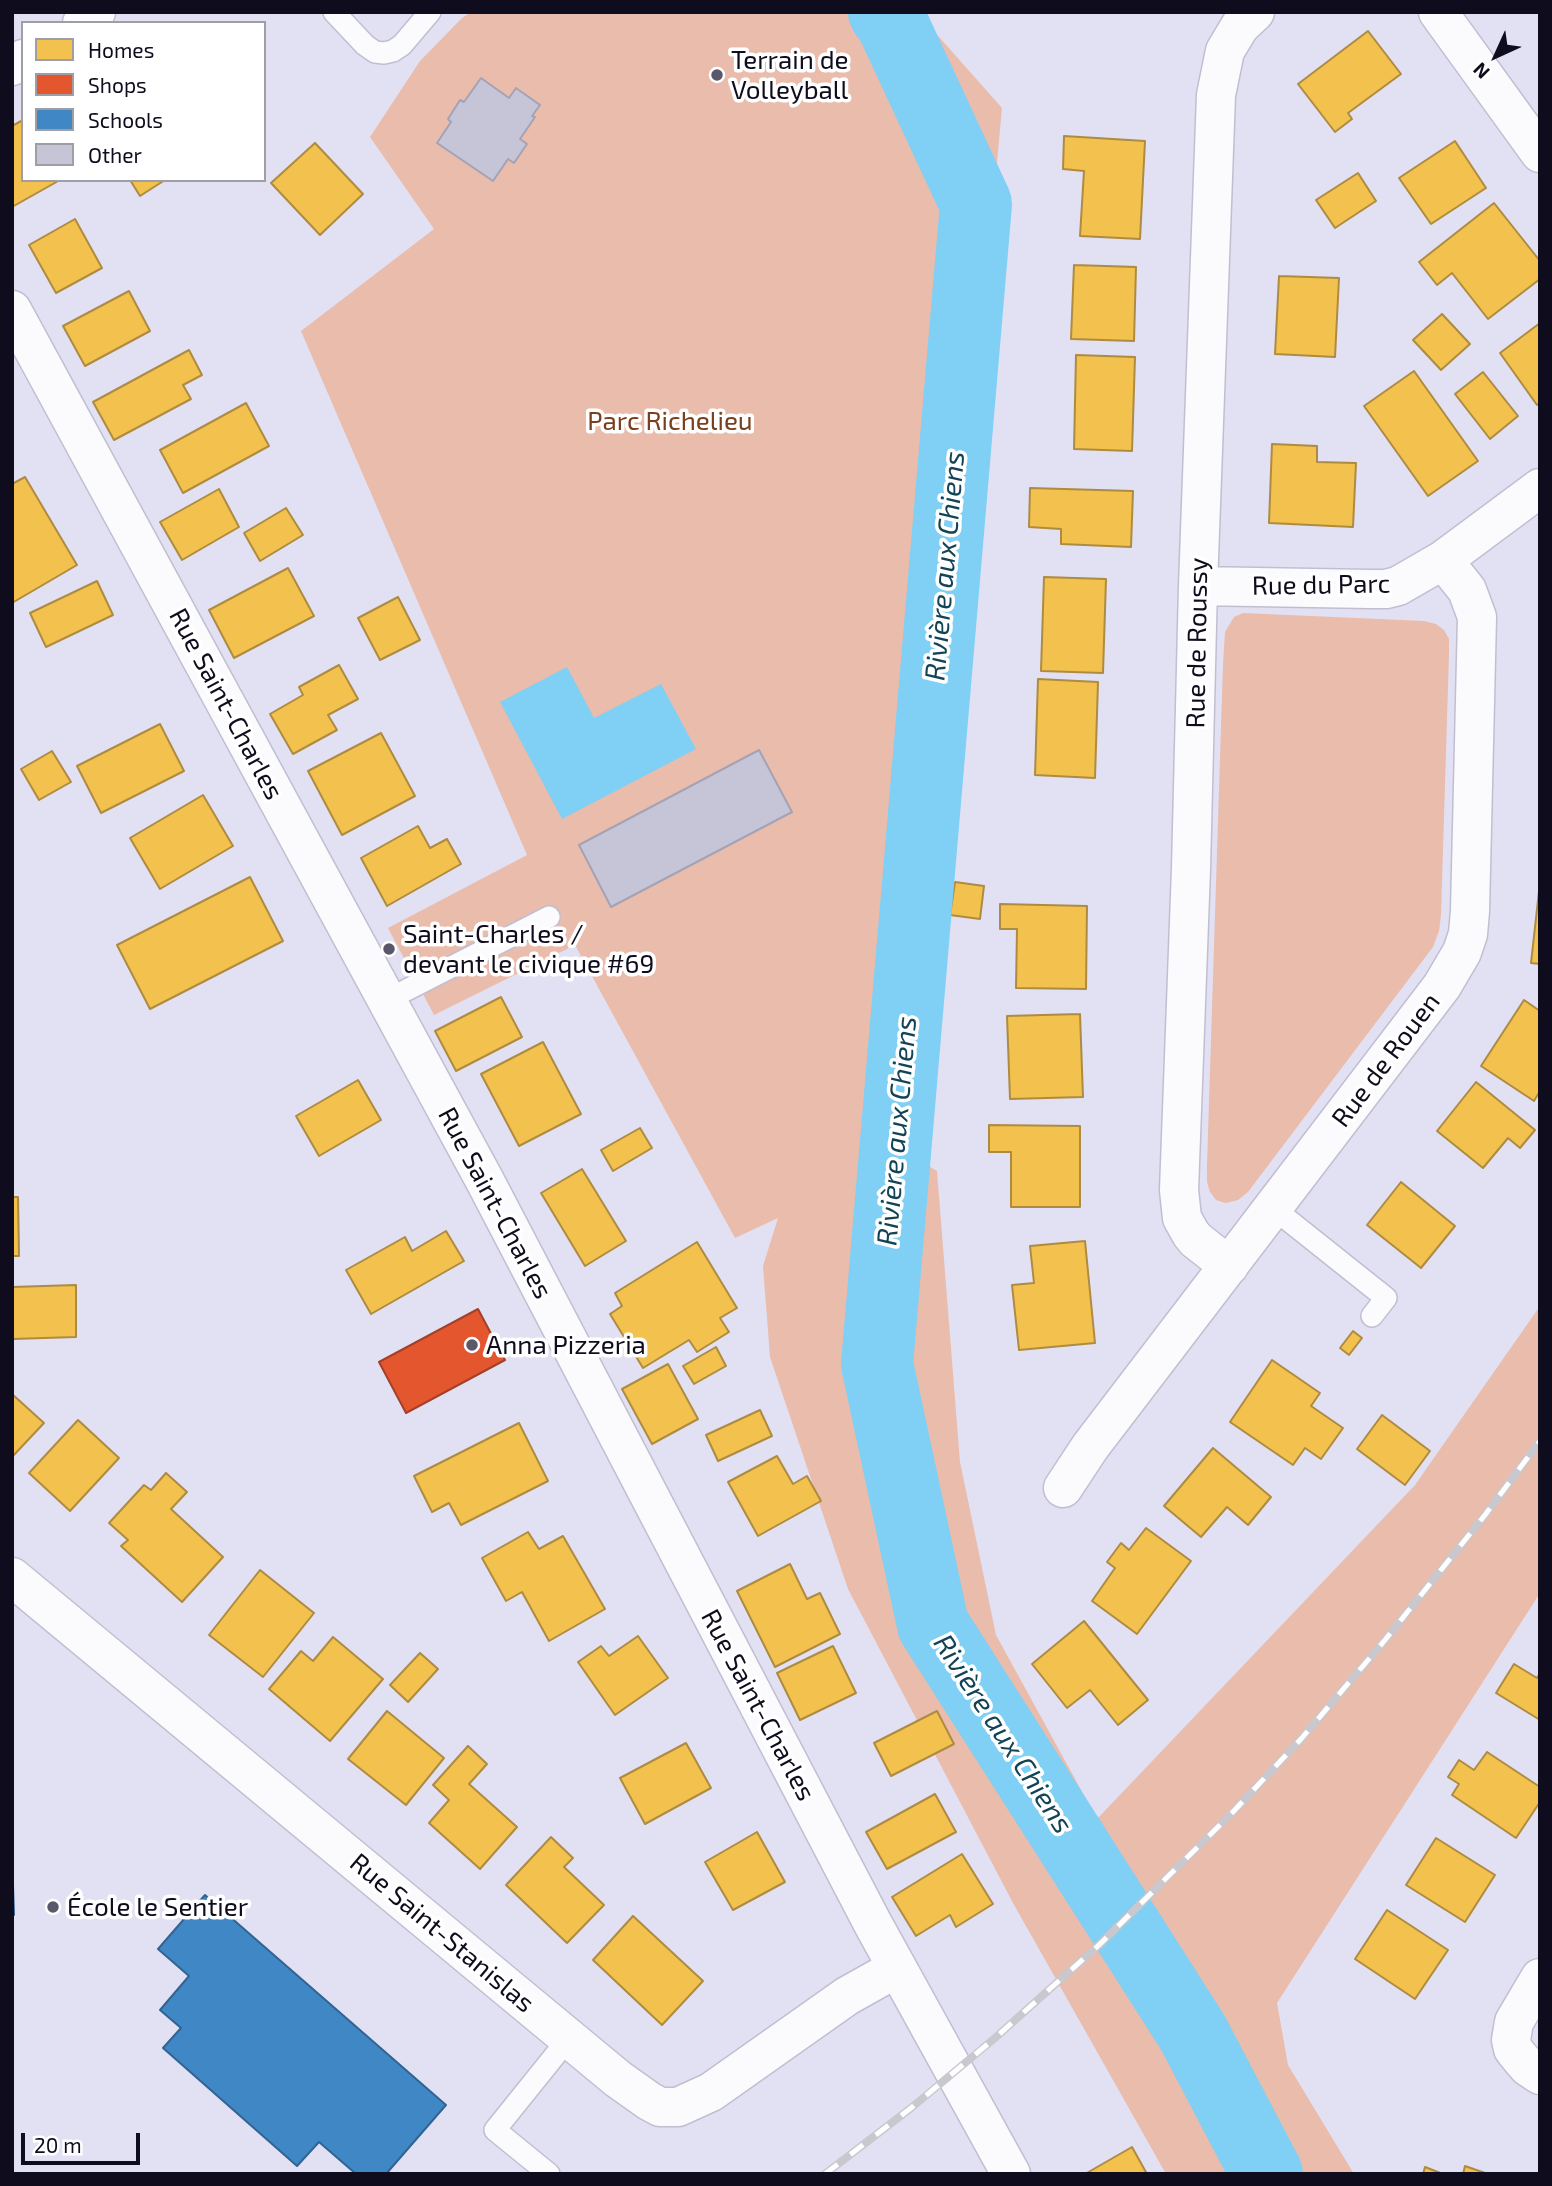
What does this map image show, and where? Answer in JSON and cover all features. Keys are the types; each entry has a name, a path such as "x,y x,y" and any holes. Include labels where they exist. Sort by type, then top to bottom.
{"street":[{"name":"Rue de Roussy","path":"1229,1266 1191,1234 1182,1218 1179,1190 1216,95 1225,51 1240,26 1255,12"},
{"path":"1438,12 1540,153"},
{"name":"Rue Saint-Charles","path":"12,310 485,1181 897,1968 1011,2174"},
{"name":"Rue du Parc","path":"1198,586 1386,589 1404,583 1443,559 1540,488"},
{"name":"Rue de Rouen","path":"1063,1488 1090,1447 1442,986 1460,957 1468,934 1477,617 1467,590 1443,559"},
{"name":"Rue Saint-Stanislas","path":"12,1577 569,2038 660,2107 678,2107 711,2092 847,1996 897,1968"},
{"path":"1527,2062 1511,2040 1514,2022 1540,1978"}],"lane":[{"path":"334,12 365,45 384,54 402,44 430,12"},
{"path":"387,1000 549,917"},
{"path":"1273,1208 1386,1298 1372,1316"},
{"path":"548,2174 495,2130 569,2038"}],"green space":[{"name":"Parc Richelieu","path":"471,12 917,12 1002,108 906,1153 937,1171 960,1462 996,1635 1097,1819 1415,1485 1540,1306 1540,1593 1277,2003 1288,2065 1354,2174 1166,2174 1013,1903 848,1589 770,1357 763,1266 778,1218 735,1238 575,945 434,1015 388,928 527,855 301,331 434,229 370,137 420,61"},
{"path":"1243,613 1424,621 1436,624 1444,630 1449,639 1449,654 1441,915 1433,947 1248,1192 1238,1200 1226,1203 1216,1200 1210,1192 1207,1165 1225,632 1234,617"}],"water":[{"path":"567,667 594,718 661,684 696,749 562,819 500,702"}],"building: Homes":[{"path":"1368,31 1401,74 1348,113 1352,119 1335,132 1298,84"},
{"path":"21,121 21,182 56,182 12,207 12,126"},
{"path":"1064,136 1145,141 1140,239 1080,236 1084,171 1063,169"},
{"path":"1455,141 1486,188 1431,224 1399,178"},
{"path":"315,143 363,194 320,235 271,183"},
{"path":"1358,173 1376,201 1335,228 1316,200"},
{"path":"131,182 162,182 140,196"},
{"path":"1494,203 1540,261 1540,279 1488,319 1452,273 1437,285 1419,262"},
{"path":"75,219 102,268 56,293 29,245"},
{"path":"1074,265 1136,267 1134,341 1071,339"},
{"path":"1279,276 1339,278 1335,357 1275,354"},
{"path":"129,291 150,331 85,366 63,326"},
{"path":"1442,314 1470,344 1441,370 1413,340"},
{"path":"1540,323 1540,403 1537,405 1500,353"},
{"path":"189,350 202,375 183,385 191,399 114,440 93,402"},
{"path":"1076,355 1135,357 1132,451 1074,449"},
{"path":"1414,371 1478,461 1428,496 1364,406"},
{"path":"1483,372 1518,416 1490,439 1455,394"},
{"path":"246,403 269,446 183,493 160,450"},
{"path":"1272,444 1317,446 1317,462 1356,463 1353,527 1269,523"},
{"path":"25,477 77,565 12,603 12,484"},
{"path":"1030,488 1133,491 1131,547 1061,544 1061,529 1029,527"},
{"path":"219,489 239,527 182,560 160,522"},
{"path":"286,508 303,535 260,561 244,533"},
{"path":"288,568 314,616 234,658 209,610"},
{"path":"1044,577 1106,579 1103,673 1041,671"},
{"path":"97,581 113,615 46,647 30,613"},
{"path":"398,597 420,640 380,660 358,618"},
{"path":"339,665 358,699 328,715 337,730 293,754 270,714 303,695 299,687"},
{"path":"1038,679 1098,682 1095,778 1035,775"},
{"path":"160,724 184,771 101,813 77,766"},
{"path":"381,733 415,796 342,835 308,771"},
{"path":"52,751 71,782 39,800 21,769"},
{"path":"203,795 233,846 160,889 130,838"},
{"path":"418,826 430,848 447,839 461,864 387,906 361,858"},
{"path":"250,877 283,941 150,1009 117,945"},
{"path":"955,882 984,886 980,919 950,915"},
{"path":"1540,891 1540,964 1531,963"},
{"path":"1000,904 1087,906 1086,989 1016,988 1017,929 1000,929"},
{"path":"501,997 522,1037 456,1071 435,1031"},
{"path":"1524,1000 1540,1011 1540,1091 1534,1101 1481,1066"},
{"path":"1080,1014 1083,1097 1010,1099 1007,1016"},
{"path":"543,1042 581,1114 519,1146 481,1074"},
{"path":"358,1080 381,1120 319,1156 296,1116"},
{"path":"1476,1082 1535,1130 1520,1148 1508,1138 1483,1168 1437,1131"},
{"path":"989,1125 1080,1126 1080,1207 1011,1207 1011,1152 989,1152"},
{"path":"640,1128 652,1148 613,1171 601,1150"},
{"path":"582,1169 626,1241 585,1266 541,1193"},
{"path":"1401,1182 1455,1226 1421,1268 1367,1225"},
{"path":"12,1197 18,1197 19,1256 12,1256"},
{"path":"446,1231 464,1261 371,1314 346,1270 405,1237 412,1251"},
{"path":"1085,1241 1095,1343 1019,1350 1012,1285 1034,1283 1030,1246"},
{"path":"697,1242 737,1308 720,1318 729,1332 697,1352 689,1340 643,1368 610,1314 622,1306 615,1293"},
{"path":"76,1285 76,1337 12,1339 12,1287"},
{"path":"1353,1331 1362,1338 1349,1355 1340,1348"},
{"path":"716,1347 726,1366 694,1384 683,1366"},
{"path":"1272,1360 1320,1393 1311,1406 1343,1428 1321,1459 1305,1448 1293,1465 1230,1422"},
{"path":"668,1364 698,1419 652,1444 622,1389"},
{"path":"12,1394 44,1423 12,1457"},
{"path":"760,1410 772,1436 718,1461 706,1435"},
{"path":"1382,1415 1430,1451 1405,1485 1357,1449"},
{"path":"78,1420 119,1458 70,1511 29,1473"},
{"path":"519,1423 548,1481 461,1525 449,1503 432,1512 414,1476"},
{"path":"1213,1448 1271,1497 1248,1525 1227,1507 1201,1537 1164,1506"},
{"path":"777,1456 793,1484 807,1476 821,1501 758,1536 728,1482"},
{"path":"166,1473 187,1492 171,1509 223,1557 182,1602 121,1546 128,1540 109,1523 144,1485 151,1490"},
{"path":"1146,1528 1191,1561 1137,1634 1092,1601 1115,1568 1107,1562 1121,1543 1129,1550"},
{"path":"528,1532 539,1549 563,1536 605,1609 549,1641 522,1592 506,1601 482,1558"},
{"path":"790,1564 807,1599 820,1593 840,1634 775,1667 737,1591"},
{"path":"260,1570 314,1613 263,1677 209,1635"},
{"path":"1084,1621 1148,1700 1118,1725 1090,1690 1067,1708 1032,1664"},
{"path":"638,1636 668,1678 615,1715 578,1662 601,1646 609,1656"},
{"path":"333,1637 383,1679 330,1741 269,1689 301,1651 313,1661"},
{"path":"833,1646 856,1693 800,1720 777,1673"},
{"path":"420,1653 438,1669 408,1702 390,1685"},
{"path":"1514,1664 1537,1678 1540,1673 1540,1720 1496,1693"},
{"path":"387,1711 444,1758 406,1805 348,1759"},
{"path":"937,1711 954,1744 891,1776 874,1743"},
{"path":"686,1743 711,1788 645,1824 620,1778"},
{"path":"468,1746 487,1764 469,1784 517,1827 480,1869 429,1823 449,1800 433,1785"},
{"path":"1487,1752 1540,1787 1540,1802 1516,1838 1452,1795 1459,1784 1448,1777 1459,1760 1474,1770"},
{"path":"935,1794 956,1832 887,1869 866,1832"},
{"path":"757,1832 785,1882 733,1910 705,1862"},
{"path":"551,1837 573,1858 564,1867 604,1905 567,1943 506,1885"},
{"path":"1436,1838 1495,1875 1465,1922 1406,1885"},
{"path":"962,1854 993,1904 956,1927 950,1915 916,1936 892,1897"},
{"path":"1387,1910 1448,1950 1415,1999 1355,1959"},
{"path":"633,1916 703,1981 662,2025 593,1960"},
{"path":"1132,2147 1147,2174 1085,2174"},
{"path":"1465,2166 1488,2174 1463,2174"},
{"path":"1425,2167 1443,2174 1423,2174"}],"building: Shops":[{"path":"478,1309 505,1360 406,1413 379,1362"}],"building: Schools":[{"path":"12,1855 14,1915 12,1915"},
{"path":"205,1895 446,2105 386,2174 356,2174 319,2142 297,2166 163,2048 181,2028 160,2010 189,1976 158,1949"}],"building: Other":[{"path":"481,78 509,98 516,88 540,105 520,139 527,144 514,163 508,159 493,181 437,143 451,122 448,119 460,100 464,102"},
{"path":"759,750 792,812 611,907 579,845"}],"waterway":[{"name":"Rivière aux Chiens","path":"884,12 892,23 976,204 877,1364 933,1625 1193,2033 1267,2174"}],"railway":[{"path":"825,2174 911,2108 995,2038 1099,1945 1232,1813 1301,1739 1385,1640 1540,1441"}],"place":[{"name":"Terrain de Volleyball","path":"717,75"},
{"name":"Saint-Charles / devant le civique #69","path":"389,949"},
{"name":"Anna Pizzeria","path":"472,1345"},
{"name":"École le Sentier","path":"53,1907"}]}
